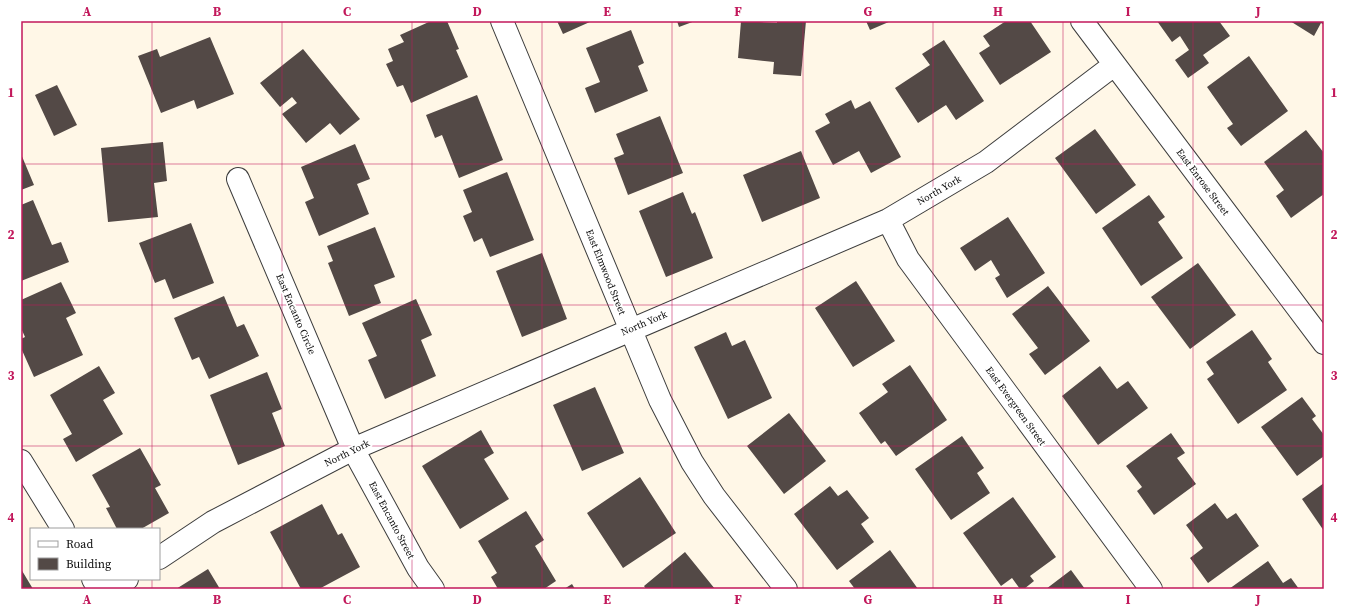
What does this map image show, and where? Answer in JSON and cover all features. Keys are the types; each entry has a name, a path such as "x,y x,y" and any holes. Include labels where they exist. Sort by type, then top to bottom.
{"street":[{"name":"East Elmwood Street","path":"502,21 660,400 692,462 714,496 786,589"},
{"name":"East Enrose Street","path":"1082,21 1324,343"},
{"name":"North York","path":"160,557 213,522 353,449 888,220 986,162 1114,65"},
{"name":"East Encanto Circle","path":"238,178 353,449"},
{"name":"East Evergreen Street","path":"888,220 908,259 1151,589"},
{"name":"East Encanto Street","path":"353,449 418,568 433,589"},
{"path":"21,461 61,528"},
{"path":"94,580 99,589"},
{"path":"112,589 126,580"}],"building":[{"path":"431,21 447,21 459,49 456,50 468,77 411,103 403,85 397,87 386,64 393,61 388,49 404,42 400,35"},
{"path":"557,21 592,21 563,34"},
{"path":"677,21 695,21 679,27"},
{"path":"741,21 777,23 777,21 806,21 801,76 773,74 774,62 738,58"},
{"path":"866,21 891,21 870,30"},
{"path":"1006,21 1030,21 1051,52 1000,85 979,53 990,46 983,36"},
{"path":"1157,21 1219,21 1230,36 1203,55 1209,63 1188,78 1175,60 1189,50 1180,36 1172,42"},
{"path":"1290,21 1324,21 1324,25 1321,23 1314,36"},
{"path":"631,30 644,63 638,66 648,91 595,113 585,88 600,82 586,48"},
{"path":"210,37 234,94 197,109 194,100 161,113 138,56 157,49 160,57"},
{"path":"944,40 984,101 956,120 946,105 918,123 895,88 930,65 922,54"},
{"path":"303,49 360,119 340,135 330,123 306,143 282,114 297,103 292,97 280,107 260,83"},
{"path":"1249,56 1288,111 1241,146 1227,128 1233,124 1207,87"},
{"path":"57,85 77,125 54,136 35,95"},
{"path":"477,95 503,160 459,178 442,135 435,138 426,115"},
{"path":"851,100 855,109 870,101 901,157 871,173 859,151 833,165 815,131 830,123 825,114"},
{"path":"660,116 683,173 628,195 614,158 624,154 616,134"},
{"path":"1095,129 1136,185 1096,214 1055,158"},
{"path":"1306,130 1324,153 1324,194 1291,218 1276,196 1284,190 1264,162"},
{"path":"163,142 167,181 154,183 158,217 108,222 101,148"},
{"path":"355,144 370,179 357,184 369,214 319,236 305,202 314,198 301,167"},
{"path":"801,151 820,198 762,222 743,175"},
{"path":"21,154 34,185 21,190"},
{"path":"507,172 534,240 490,257 482,238 474,242 463,216 472,212 463,190"},
{"path":"683,192 692,214 695,212 713,258 666,277 639,211"},
{"path":"1149,195 1165,217 1158,222 1183,258 1141,286 1102,228"},
{"path":"33,200 52,245 61,242 69,262 21,281 21,205"},
{"path":"1008,217 1045,273 1007,298 995,278 1000,275 991,260 975,271 960,248"},
{"path":"191,223 214,283 173,299 165,279 155,283 139,243"},
{"path":"375,227 395,277 374,285 381,303 349,316 328,263 333,261 327,246"},
{"path":"542,253 567,319 522,337 496,271"},
{"path":"1198,263 1236,315 1190,349 1151,297"},
{"path":"856,281 895,341 853,367 815,308"},
{"path":"61,282 76,313 66,318 83,355 34,377 21,348 21,339 25,337 21,328 21,300"},
{"path":"1048,286 1090,341 1045,375 1029,354 1038,348 1012,314"},
{"path":"224,296 237,327 244,324 259,356 209,379 199,357 192,360 174,318"},
{"path":"416,299 432,335 421,340 436,376 385,399 368,360 377,356 362,323"},
{"path":"1252,330 1272,359 1268,362 1287,390 1238,424 1207,379 1214,374 1206,362"},
{"path":"726,332 732,346 745,340 772,398 728,419 694,347"},
{"path":"910,365 947,420 896,456 885,441 881,444 859,413 888,392 882,384"},
{"path":"99,366 115,393 103,400 123,434 76,462 63,439 72,434 50,395"},
{"path":"1100,366 1117,389 1128,381 1148,408 1098,445 1062,396"},
{"path":"267,372 282,409 272,413 285,446 238,465 210,395"},
{"path":"595,387 624,453 582,471 553,405"},
{"path":"1302,397 1316,416 1312,419 1324,435 1324,456 1297,476 1261,427"},
{"path":"789,413 826,461 784,494 747,446"},
{"path":"481,430 494,453 484,459 509,499 460,529 422,466"},
{"path":"1171,433 1185,453 1177,458 1196,484 1154,515 1137,491 1142,487 1126,466"},
{"path":"962,436 984,468 977,473 990,493 951,520 915,469"},
{"path":"140,448 161,485 155,488 169,513 143,528 116,528 106,508 110,507 92,475"},
{"path":"640,477 676,533 623,568 587,513"},
{"path":"1324,483 1324,531 1302,499"},
{"path":"830,486 838,496 847,490 869,518 861,524 874,542 837,570 794,514"},
{"path":"1013,497 1056,557 1030,576 1034,581 1024,589 1020,589 1012,578 1001,586 963,533"},
{"path":"1215,503 1227,519 1236,513 1259,546 1208,583 1190,558 1203,548 1186,525"},
{"path":"322,504 338,535 342,533 360,567 319,589 301,589 270,532"},
{"path":"526,511 544,540 535,546 556,581 544,589 498,589 491,577 497,573 478,541"},
{"path":"890,550 918,589 855,589 849,581"},
{"path":"685,552 715,589 646,589 644,586"},
{"path":"1268,561 1283,583 1291,578 1299,589 1229,589"},
{"path":"21,569 33,589 21,589"},
{"path":"208,569 220,589 176,589"},
{"path":"1071,570 1085,589 1046,589"},
{"path":"572,584 575,589 564,589"}]}
